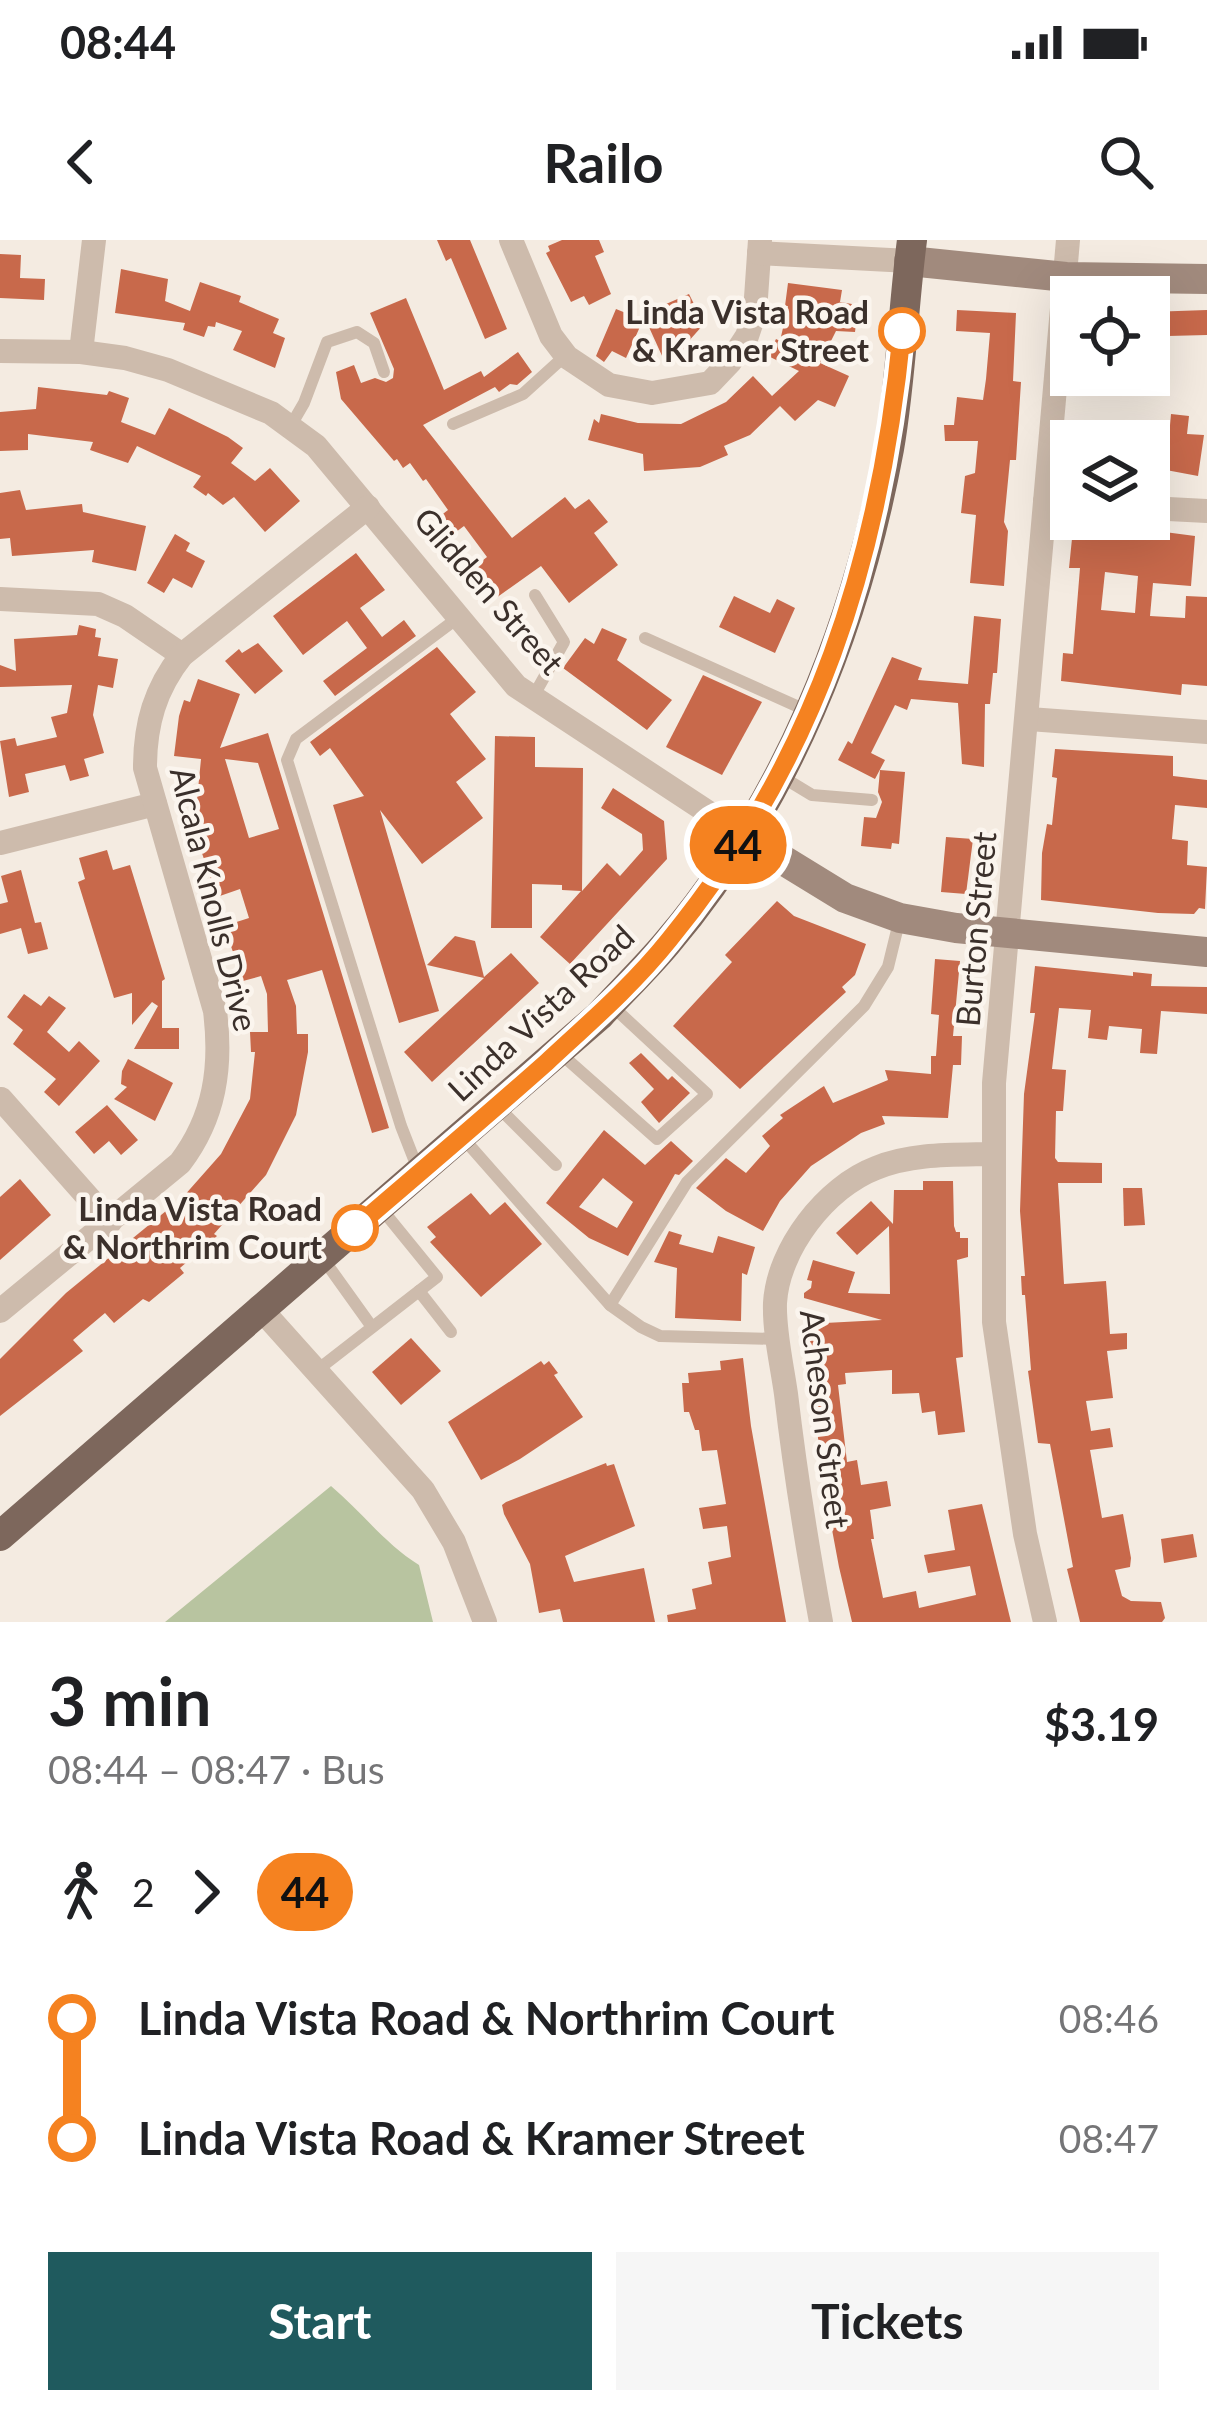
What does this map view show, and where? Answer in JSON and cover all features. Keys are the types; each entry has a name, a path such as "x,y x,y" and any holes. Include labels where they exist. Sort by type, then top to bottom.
{"main road":[{"name":"Linda Vista Road","path":"0,1536 259,1307 463,1137 610,1004 668,942 744,836 811,712 858,586 890,444 911,251"}],"street":[{"path":"81,352 94,240"},
{"path":"511,240 551,336 566,355 609,385 652,393 710,382 730,362 755,312 760,247 911,251 1055,276"},
{"name":"Burton Street","path":"1066,276 1068,240"},
{"path":"1170,279 1207,279"},
{"name":"Glidden Street","path":"0,351 124,358 168,370 271,413 316,446 516,686 845,898 900,918 1207,952"},
{"name":"Alcala Knolls Drive","path":"0,1311 180,1162 201,1136 217,1080 215,1011 145,768 145,737 160,683 182,656 368,507"},
{"path":"1170,509 1207,512"},
{"name":"Burton Street","path":"1045,1622 1024,1534 994,1322 994,1083 1029,719 1053,540"},
{"path":"0,599 98,604 182,656"},
{"path":"1029,719 1207,732"},
{"path":"0,844 155,804"},
{"path":"1,1099 110,1222"},
{"name":"Acheson Street","path":"821,1622 800,1509 779,1339 776,1303 784,1264 806,1226 833,1197 872,1168 916,1156 994,1154"},
{"path":"259,1307 423,1490 454,1541 485,1622"}],"lane":[{"path":"290,427 327,342 357,332 374,343 384,372"},
{"path":"453,424 523,394 566,355"},
{"path":"533,698 564,642 536,595"},
{"path":"420,1173 394,1105 287,760 296,739 459,617"},
{"path":"645,638 811,712"},
{"path":"778,774 812,795 872,800"},
{"path":"610,1305 687,1182 864,1006 888,967 900,918"},
{"path":"558,1051 658,1139 707,1094 610,1004"},
{"path":"497,1106 556,1166"},
{"path":"463,1137 610,1305 660,1336 779,1339"},
{"path":"316,1371 437,1277 380,1207"},
{"path":"322,1257 372,1328"},
{"path":"419,1291 452,1332"}],"green space":[{"path":"331,1486 419,1565 433,1622 165,1622"}],"building":[{"path":"437,240 470,240 507,329 485,339 451,258 446,261"},
{"path":"562,240 599,240 604,252 595,256 611,294 589,305 584,296 571,302 546,253 548,246"},
{"path":"0,254 21,255 20,278 45,279 44,300 0,298"},
{"path":"121,269 168,279 165,301 190,311 200,282 241,296 239,302 279,319 273,333 285,338 275,368 233,350 242,331 216,322 215,327 208,326 204,337 183,330 185,323 115,313"},
{"path":"788,283 842,290 840,302 852,304 850,315 857,316 855,332 836,331 820,363 849,376 835,407 818,400 795,421 780,406 750,435 724,446 728,455 700,467 644,471 643,454 588,440 594,419 599,423 601,414 638,423 681,424 726,402 753,376 772,396 799,371 768,356 776,339 780,341"},
{"path":"689,294 704,324 688,346 663,358 643,314"},
{"path":"406,298 444,390 481,371 484,377 518,352 532,372 517,385 499,392 495,387 423,425 512,538 565,497 575,509 589,499 608,522 594,533 618,565 569,603 541,566 496,598 473,568 487,557 464,526 448,538 435,520 448,510 426,479 410,463 403,468 394,461 341,399 336,372 354,365 361,383 393,378 394,369 370,313"},
{"path":"616,309 643,320 626,358 612,351 604,362 596,356"},
{"path":"957,310 1016,313 1013,381 1021,382 1016,460 1010,460 1004,522 1008,531 1004,586 970,583 976,515 961,513 965,476 975,473 978,441 945,441 944,425 954,425 957,397 983,400 986,379 990,333 956,331"},
{"path":"1207,310 1207,335 1170,336 1170,311"},
{"path":"38,387 107,395 109,391 129,398 121,422 155,435 169,408 228,437 243,448 231,463 255,481 270,468 300,501 265,532 234,497 223,505 193,487 201,476 137,446 128,463 90,450 93,442 28,434 28,450 0,451 0,412 36,409"},
{"path":"1171,414 1189,416 1187,434 1204,435 1198,476 1170,471"},
{"path":"20,490 26,510 82,504 83,512 146,526 136,571 92,562 94,550 12,556 10,538 0,539 0,493"},
{"path":"1170,533 1195,536 1191,586 1153,583 1150,616 1185,618 1186,596 1207,597 1207,686 1182,684 1181,695 1061,681 1063,653 1073,654 1080,568 1069,568 1072,540 1170,540","holes":["1105,572 1138,576 1135,613 1101,610"]},
{"path":"175,534 190,543 186,551 205,561 192,588 173,578 164,593 147,583"},
{"path":"356,553 385,590 360,608 382,637 404,620 416,636 335,696 323,681 367,648 347,621 303,655 273,616"},
{"path":"734,596 770,613 777,599 795,608 775,653 719,627"},
{"path":"974,616 1001,619 997,673 993,673 990,704 985,704 984,767 962,764 958,703 911,699 907,710 895,705 871,753 885,760 875,779 838,760 848,741 852,744 892,657 922,668 918,680 968,684"},
{"path":"79,625 96,629 95,637 101,638 98,656 118,659 113,688 98,685 93,715 104,753 84,759 89,776 70,781 65,765 25,774 29,792 9,797 0,741 15,738 17,746 57,737 51,717 67,713 72,685 0,687 0,665 16,671 14,639 77,635"},
{"path":"602,628 627,639 617,660 672,700 647,730 563,668 585,638 594,644"},
{"path":"258,643 283,671 255,694 225,661 239,649 242,653"},
{"path":"437,647 476,692 450,714 486,759 456,782 483,818 422,864 380,810 439,1011 399,1023 333,805 364,796 330,748 320,756 310,742"},
{"path":"703,675 762,702 722,775 666,747"},
{"path":"198,679 240,694 220,748 268,733 389,1128 372,1133 322,970 287,980 296,1006 297,1034 308,1034 308,1052 296,1115 266,1175 214,1234 217,1236 180,1268 184,1273 114,1323 105,1313 73,1340 83,1351 0,1416 0,1359 66,1293 183,1197 221,1154 250,1099 255,1052 251,1052 250,1032 268,1032 267,994 261,976 243,981 224,926 249,918 240,889 217,897 193,827 189,803 197,800 201,759 174,756 179,716 184,700 190,702","holes":["225,759 258,763 279,829 249,838"]},
{"path":"495,736 535,737 535,767 583,768 582,891 607,863 620,876 643,850 642,834 601,808 613,788 664,821 667,859 570,964 540,937 581,891 532,884 532,928 491,928"},
{"path":"1055,749 1173,756 1173,776 1207,780 1207,808 1175,805 1172,839 1188,841 1187,865 1207,867 1205,909 1194,914 1158,913 1041,900 1042,853 1047,824 1052,825 1057,778 1052,777"},
{"path":"880,770 905,772 899,844 892,843 891,849 861,846 864,817 876,818 882,802"},
{"path":"946,837 973,839 966,894 941,892"},
{"path":"107,850 113,870 130,865 165,979 162,1028 179,1028 179,1049 134,1049 158,1006 152,1002 132,1025 132,993 114,998 78,882 85,879 79,858"},
{"path":"21,870 35,923 41,922 48,949 28,954 21,928 0,934 0,904 8,902 1,876"},
{"path":"777,901 794,916 866,944 855,975 842,987 846,992 740,1089 673,1026 732,962 725,955"},
{"path":"455,936 475,941 484,977 511,953 539,983 432,1082 404,1052 484,978 427,965"},
{"path":"935,959 960,961 953,1036 962,1036 961,1065 953,1065 948,1118 882,1116 885,1124 861,1133 811,1166 780,1201 763,1231 696,1188 726,1158 746,1173 770,1146 762,1136 783,1118 780,1115 824,1086 833,1103 888,1080 885,1070 931,1074 939,1015 931,1014"},
{"path":"1035,966 1152,974 1151,986 1207,987 1207,1014 1161,1011 1157,1054 1140,1053 1142,1029 1109,1026 1107,1040 1088,1038 1091,1010 1059,1008 1052,1069 1066,1070 1063,1111 1056,1111 1055,1158 1058,1162 1102,1163 1102,1183 1058,1183 1064,1284 1106,1281 1110,1334 1127,1333 1127,1349 1107,1351 1113,1398 1086,1401 1091,1431 1110,1428 1113,1447 1090,1450 1102,1518 1123,1514 1131,1558 1130,1567 1115,1570 1122,1596 1161,1602 1162,1622 1080,1622 1067,1569 1073,1567 1050,1444 1038,1443 1022,1295 1020,1211"},
{"path":"24,994 41,1006 49,996 66,1008 47,1032 69,1052 79,1041 100,1061 59,1106 44,1092 56,1079 13,1044 23,1030 7,1017"},
{"path":"641,1053 668,1080 672,1076 690,1093 659,1123 641,1102 654,1089 629,1063"},
{"path":"128,1059 173,1083 155,1121 114,1099 127,1087 121,1084"},
{"path":"107,1105 138,1140 121,1155 109,1141 94,1154 75,1132"},
{"path":"604,1130 645,1165 671,1141 693,1161 675,1174 628,1256 589,1238 546,1203","holes":["603,1178 633,1202 617,1228 579,1207"]},
{"path":"20,1179 51,1215 0,1260 0,1197"},
{"path":"923,1181 953,1181 954,1226 960,1238 968,1238 968,1257 957,1260 963,1357 956,1358 965,1432 938,1435 935,1411 922,1413 919,1393 892,1394 892,1370 845,1373 846,1384 838,1385 847,1462 857,1460 861,1485 887,1481 891,1506 870,1510 883,1598 916,1591 919,1608 976,1595 970,1566 928,1573 924,1555 955,1550 948,1510 982,1504 1011,1622 852,1622 839,1567 822,1476 806,1324 882,1320 804,1298 804,1293 811,1288 812,1281 807,1280 813,1260 855,1272 848,1293 890,1294 889,1226 857,1255 836,1233 871,1201 893,1224 894,1190 923,1190"},
{"path":"1123,1188 1142,1188 1145,1225 1124,1226"},
{"path":"471,1193 490,1215 505,1202 542,1244 481,1297 430,1242 436,1237 427,1227"},
{"path":"669,1231 682,1235 679,1244 713,1253 718,1236 755,1247 747,1275 742,1273 741,1321 675,1318 677,1268 654,1262"},
{"path":"411,1338 441,1371 401,1405 372,1372"},
{"path":"743,1358 786,1622 668,1622 667,1615 696,1609 692,1589 712,1584 708,1562 731,1557 727,1526 703,1529 699,1508 726,1504 717,1450 702,1451 699,1430 689,1412 684,1412 682,1383 689,1383 688,1373 721,1370 720,1361"},
{"path":"541,1361 544,1365 549,1361 558,1373 554,1375 583,1417 481,1480 448,1422"},
{"path":"614,1464 635,1526 565,1556 574,1582 644,1568 655,1622 563,1622 560,1609 539,1613 530,1564 504,1514 506,1502"},
{"path":"1193,1534 1197,1557 1164,1563 1161,1539"}],"bus line":[{"name":"44","path":"355,1228 598,1016 668,942 759,812 811,712 858,586 890,444 902,331"}],"place":[{"name":"Linda Vista Road & Kramer Street","path":"902,331"},
{"name":"Linda Vista Road & Northrim Court","path":"355,1228"}]}
